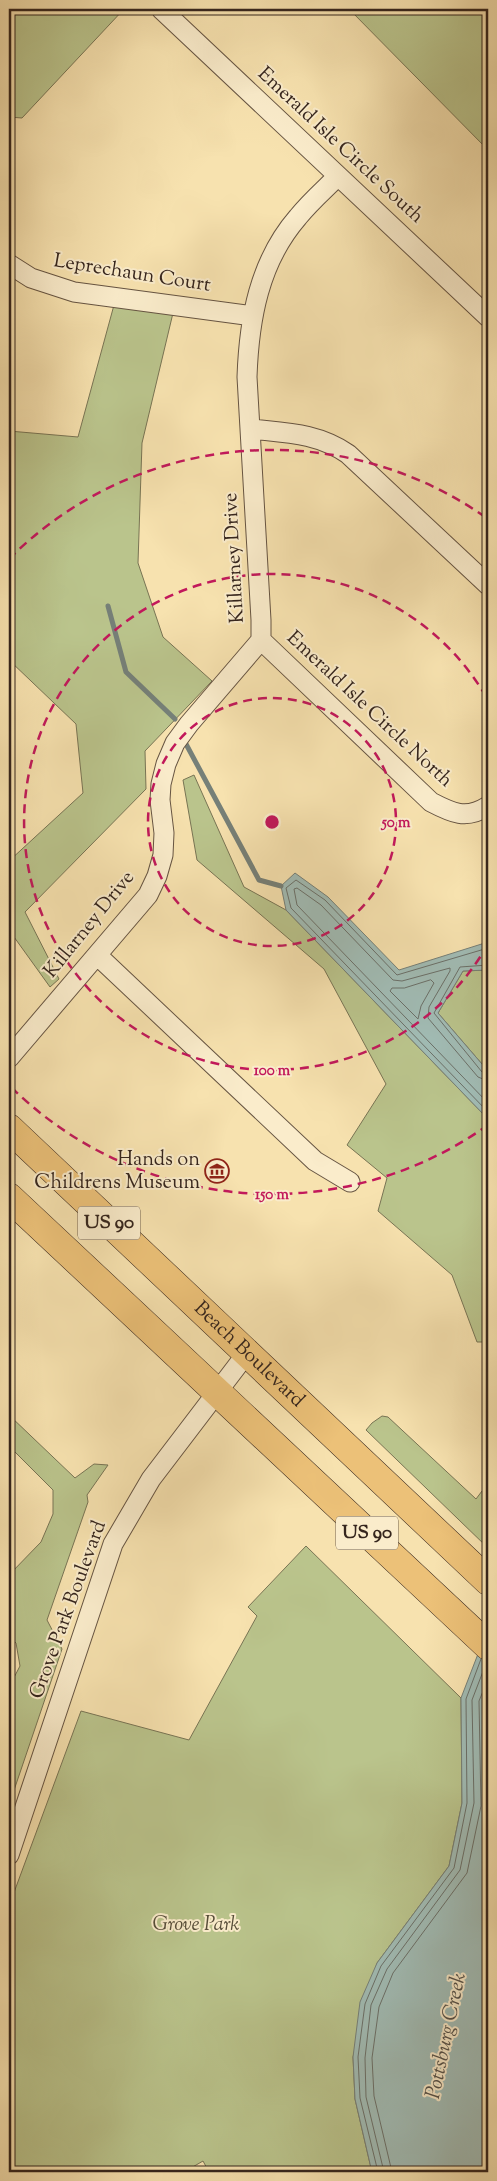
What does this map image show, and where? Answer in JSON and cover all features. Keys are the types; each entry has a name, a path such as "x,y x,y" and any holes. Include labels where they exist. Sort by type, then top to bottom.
{"highway":[{"name":"Beach Boulevard","path":"9,1128 486,1578"},
{"name":"US 90","path":"9,1197 479,1638"}],"street":[{"name":"Emerald Isle Circle South","path":"161,9 488,317"},
{"name":"Killarney Drive","path":"9,1058 98,956 148,895 158,876 163,855 161,784 166,764 175,743 188,724 261,640 262,620 247,377 248,346 253,316 264,275 284,236 298,217 338,176"},
{"name":"Leprechaun Court","path":"9,264 31,278 74,292 253,316"},
{"path":"251,429 320,438 342,450 488,585"},
{"name":"Emerald Isle Circle North","path":"261,640 431,802 462,814 483,809"},
{"path":"98,956 315,1161 350,1182"},
{"name":"Grove Park Boulevard","path":"9,1855 113,1544 125,1520 151,1480 247,1353"}],"green space":[{"path":"9,9 124,9 22,118 9,117"},
{"path":"349,9 488,9 488,150"},
{"path":"114,305 173,313 142,443 138,563 163,637 212,681 145,751 146,789 25,912 59,979 50,987 9,930 9,861 83,793 76,724 9,660 9,431 78,437"},
{"path":"194,775 244,887 286,910 488,1119 488,1147 486,1149 488,1164 488,1342 477,1342 452,1275 378,1211 387,1178 347,1145 386,1084 324,969 197,860 183,780"},
{"path":"488,970 488,1071 438,1013 463,971"},
{"path":"9,1415 75,1478 94,1464 108,1465 87,1495 88,1502 47,1620 62,1649 9,1805 9,1687 20,1666 16,1643 9,1636 9,1575 41,1542 53,1514 53,1490 9,1446"},
{"path":"382,1416 388,1417 476,1499 482,1491 488,1497 488,1548 366,1430"},
{"name":"Grove Park","path":"306,1546 461,1698 462,1803 449,1866 377,1963 353,2057 355,2099 371,2168 374,2172 209,2172 203,2161 184,2172 9,2172 9,1906 81,1711 189,1740 257,1616 248,1607"}],"water":[{"path":"295,873 328,897 399,970 488,942 488,970 463,971 438,1013 488,1071 488,1119 286,910 281,886"},
{"name":"Pottsburg Creek","path":"488,1628 488,2172 374,2172 371,2168 355,2099 353,2057 360,2002 377,1963 449,1866 462,1803 461,1698"}],"waterway":[{"path":"108,606 126,672 175,719"},
{"path":"186,744 259,880 281,886"}],"place":[{"name":"Hands on Childrens Museum","path":"217,1171"}]}
